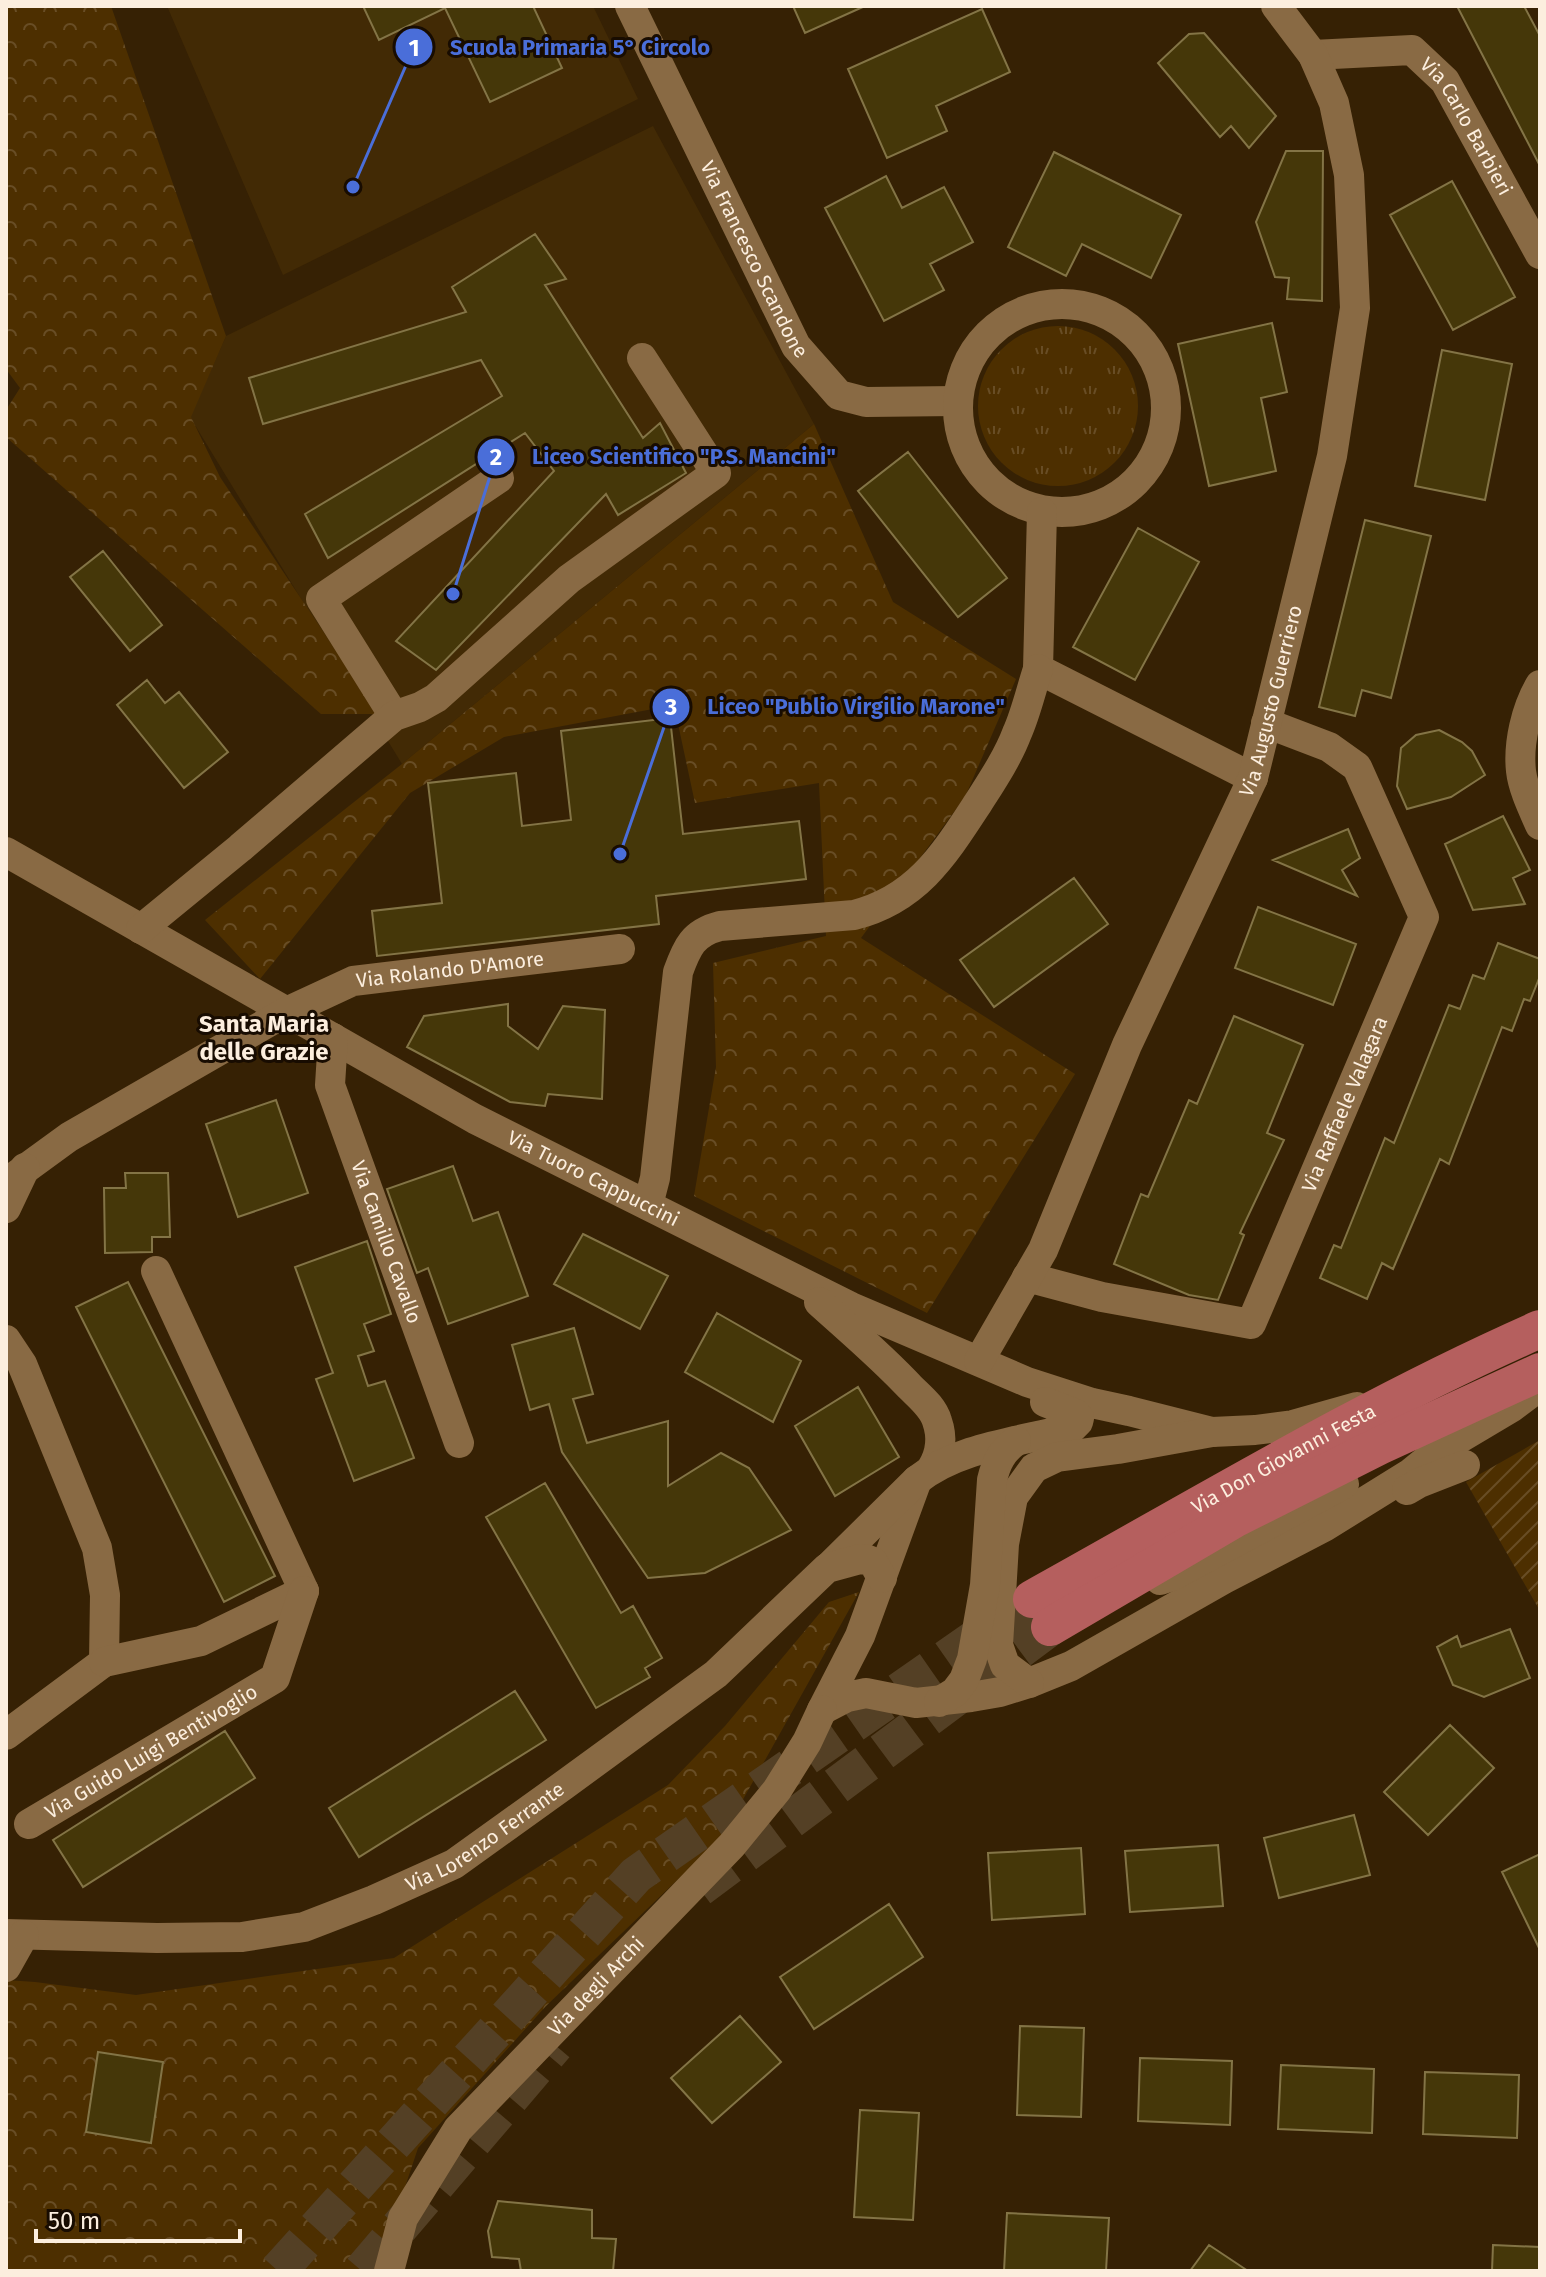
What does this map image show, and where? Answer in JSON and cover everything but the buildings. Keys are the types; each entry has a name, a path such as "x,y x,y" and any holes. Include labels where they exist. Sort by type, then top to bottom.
{"main road":[{"name":"Via Don Giovanni Festa","path":"1540,1329 1394,1399 1041,1613 1097,1599 1234,1519 1379,1446 1540,1372"}],"street":[{"name":"Via Francesco Scandone","path":"630,6 804,357 839,395 866,402 957,401"},
{"name":"Via Augusto Guerriero","path":"979,1361 1043,1250 1127,1045 1253,778 1332,456 1355,308 1349,175 1334,103 1313,55 1276,6"},
{"name":"Via Carlo Barbieri","path":"1313,55 1412,50 1445,81 1540,254"},
{"path":"1049,303 1084,305 1118,319 1145,343 1162,375 1167,411 1160,447 1141,478 1113,500 1079,512 1042,512 1014,502 989,484 971,460 960,432 957,401 965,366 985,336 1014,314 1049,303"},
{"path":"141,929 394,716 436,698 569,579 716,473 642,358"},
{"path":"394,716 321,599 499,478"},
{"path":"648,1205 655,1178 678,972 686,950 695,937 707,929 720,926 854,915 875,910 902,894 929,872 986,790 1017,735 1038,669 1042,512"},
{"path":"1038,669 1253,778"},
{"path":"1540,685 1534,694 1522,737 1521,772 1540,825"},
{"name":"Via Raffaele Valagara","path":"1027,1277 1102,1297 1251,1324 1424,917 1357,767 1329,747 1266,723"},
{"name":"Via Tuoro Cappuccini","path":"6,852 475,1119 851,1307 1027,1382 1092,1403 1212,1432"},
{"name":"Via Rolando D'Amore","path":"15,1176 69,1137 286,1012 353,981 620,949"},
{"name":"Via Camillo Cavallo","path":"333,1038 330,1085 459,1443"},
{"path":"6,1208 15,1176"},
{"path":"6,1735 104,1662 201,1641 304,1591 156,1271"},
{"name":"Via degli Archi","path":"389,2271 403,2218 458,2129 732,1845 777,1790 807,1742 860,1636 925,1474 940,1456 938,1422 933,1411 888,1364 792,1277"},
{"path":"6,1312 14,1352 97,1548 105,1595 104,1662"},
{"path":"925,1474 968,1453 1072,1428 1078,1422 1076,1414 1045,1402 1027,1382"},
{"path":"822,1710 847,1697 866,1693 916,1703 1000,1692 1071,1666 1349,1511 1540,1386"},
{"path":"1029,1683 1005,1665 998,1645 1004,1544 1013,1497 1034,1468 1057,1457 1212,1432 1293,1425 1394,1399"},
{"path":"939,1702 955,1692 964,1680 972,1659 985,1585 992,1480 1003,1453 1016,1441"},
{"path":"1097,1599 1172,1576 1395,1456 1417,1451 1438,1451"},
{"path":"1258,1561 1328,1538 1419,1483 1465,1465"},
{"name":"Via Lorenzo Ferrante","path":"15,1935 242,1937 304,1927 454,1864 716,1674 925,1474"},
{"path":"827,1568 860,1559 868,1560 873,1562 882,1578"},
{"name":"Via Guido Luigi Bentivoglio","path":"29,1824 275,1678 304,1591"},
{"path":"860,1636 861,1655 868,1675 888,1696"},
{"path":"6,1967 15,1935"}],"shaded area":[{"path":"167,6 593,6 638,99 283,275"},
{"path":"653,126 814,424 402,764 190,417 226,336"}],"green space":[{"path":"6,6 111,6 226,336 191,417 220,477 378,714 321,714 6,437 6,410 20,388 6,369"},
{"path":"1058,326 1089,332 1115,349 1132,375 1138,406 1132,437 1115,463 1089,480 1058,486 1027,480 1001,463 984,437 978,406 984,375 1001,349 1027,332"},
{"path":"814,424 893,602 1016,679 965,797 861,938 1075,1074 927,1313 694,1196 716,1067 713,963 826,936 819,783 695,803 674,705 504,737 410,793 260,979 205,920 402,764"},
{"path":"1540,1440 1540,1611 1466,1482"},
{"path":"859,1592 722,1837 546,2006 418,2148 377,2271 6,2271 6,1980 136,1995 394,1958 668,1785 725,1726 829,1602"}],"tunnel":[{"path":"278,2271 636,1875 1032,1599"},
{"path":"699,1888 1050,1627"},
{"path":"362,2271 555,2045"}],"place":[{"name":"Scuola Primaria 5° Circolo","path":"353,187"},
{"name":"Liceo Scientifico \"P.S. Mancini\"","path":"453,594"},
{"name":"Liceo \"Publio Virgilio Marone\"","path":"620,854"}],"district":[{"name":"Santa Maria delle Grazie","path":"264,1038"}]}
